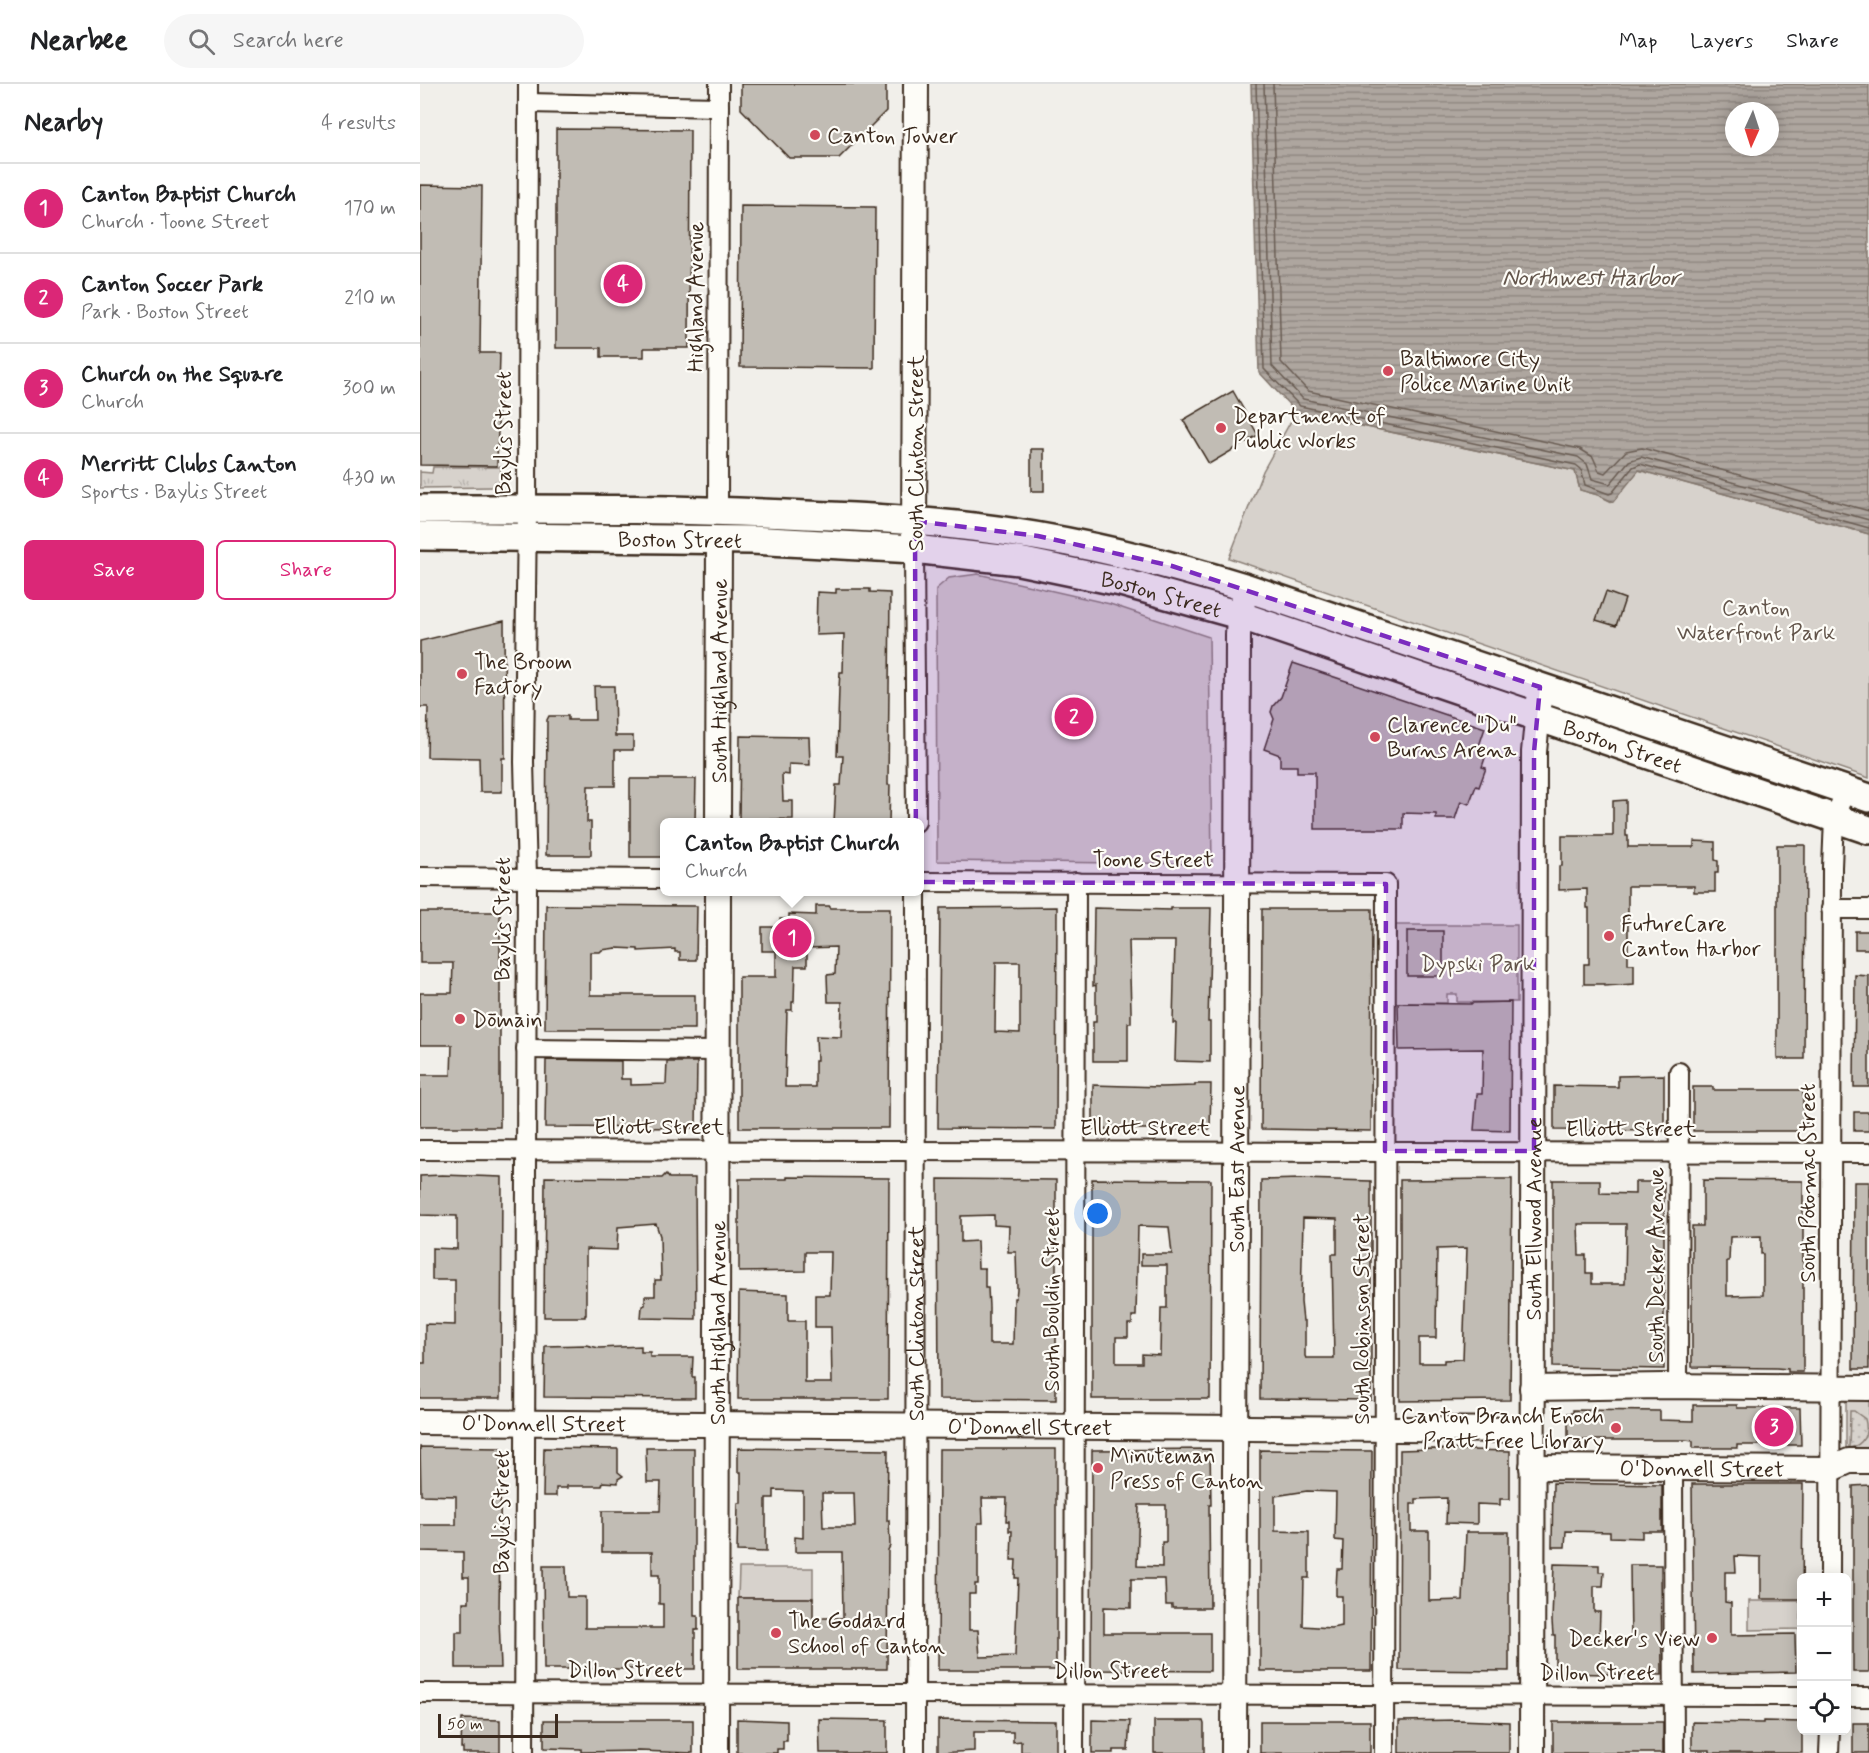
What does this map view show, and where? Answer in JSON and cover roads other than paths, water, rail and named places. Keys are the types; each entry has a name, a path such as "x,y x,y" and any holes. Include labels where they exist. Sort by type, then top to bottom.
{"main road":[{"name":"Boston Street","path":"420,509 718,510 915,521 975,527 1057,540 1172,566 1247,588 1857,794"},
{"name":"Boston Street","path":"420,536 719,539 834,543 1019,561 1121,582 1239,615 1869,830"}],"street":[{"name":"Baylis Street","path":"524,1753 528,84"},
{"name":"Highland Avenue","path":"718,510 719,84"},
{"name":"South Clinton Street","path":"916,84 914,549 916,818"},
{"path":"528,103 719,107"},
{"name":"South Highland Avenue","path":"718,818 719,539"},
{"name":"South East Avenue","path":"1234,1753 1239,615 1247,588"},
{"name":"South Ellwood Avenue","path":"1532,1753 1534,772 1540,687"},
{"name":"South Potomac Street","path":"1830,1573 1831,909 1834,818 1857,794"},
{"path":"420,877 660,879"},
{"name":"Toone Street","path":"924,882 1386,884"},
{"name":"South Bouldin Street","path":"1074,1753 1076,882"},
{"name":"South Robinson Street","path":"1384,1753 1386,884"},
{"name":"South Highland Avenue","path":"716,1753 718,896"},
{"name":"South Clinton Street","path":"915,1753 916,896"},
{"path":"1831,909 1869,909"},
{"path":"526,1049 718,1051"},
{"name":"South Decker Avenue","path":"1678,1386 1679,1072"},
{"name":"Elliott Street","path":"420,1150 1869,1153"},
{"path":"1532,1388 1678,1386 1869,1388"},
{"name":"O'Donnell Street","path":"420,1422 1532,1430"},
{"name":"O'Donnell Street","path":"1532,1467 1831,1469 1849,1461 1869,1461"},
{"path":"1673,1469 1674,1753"},
{"name":"Dillon Street","path":"420,1693 1797,1696"},
{"path":"1851,1697 1869,1697"},
{"path":"1829,1753 1830,1735"}],"water":[{"name":"Northwest Harbor","path":"1251,84 1869,84 1869,534 1639,470 1613,502 1580,490 1575,471 1296,412 1259,372"}],"place":[{"name":"Canton Tower","path":"815,135"},
{"name":"Merritt Clubs Canton","path":"623,284"},
{"name":"Baltimore City Police Marine Unit","path":"1388,371"},
{"name":"Department of Public Works","path":"1221,428"},
{"name":"The Broom Factory","path":"462,674"},
{"name":"Canton Soccer Park","path":"1074,717"},
{"name":"Clarence \"Du\" Burns Arena","path":"1375,737"},
{"name":"FutureCare Canton Harbor","path":"1609,936"},
{"name":"Canton Baptist Church","path":"792,938"},
{"name":"Dōmain","path":"460,1019"},
{"name":"Church on the Square","path":"1774,1427"},
{"name":"Canton Branch Enoch Pratt Free Library","path":"1616,1428"},
{"name":"Minuteman Press of Canton","path":"1098,1468"},
{"name":"The Goddard School of Canton","path":"776,1633"},
{"name":"Decker's View","path":"1712,1638"}],"park label":[{"name":"Canton Waterfront Park","path":"1756,620"},
{"name":"Dypski Park","path":"1478,963"}]}
